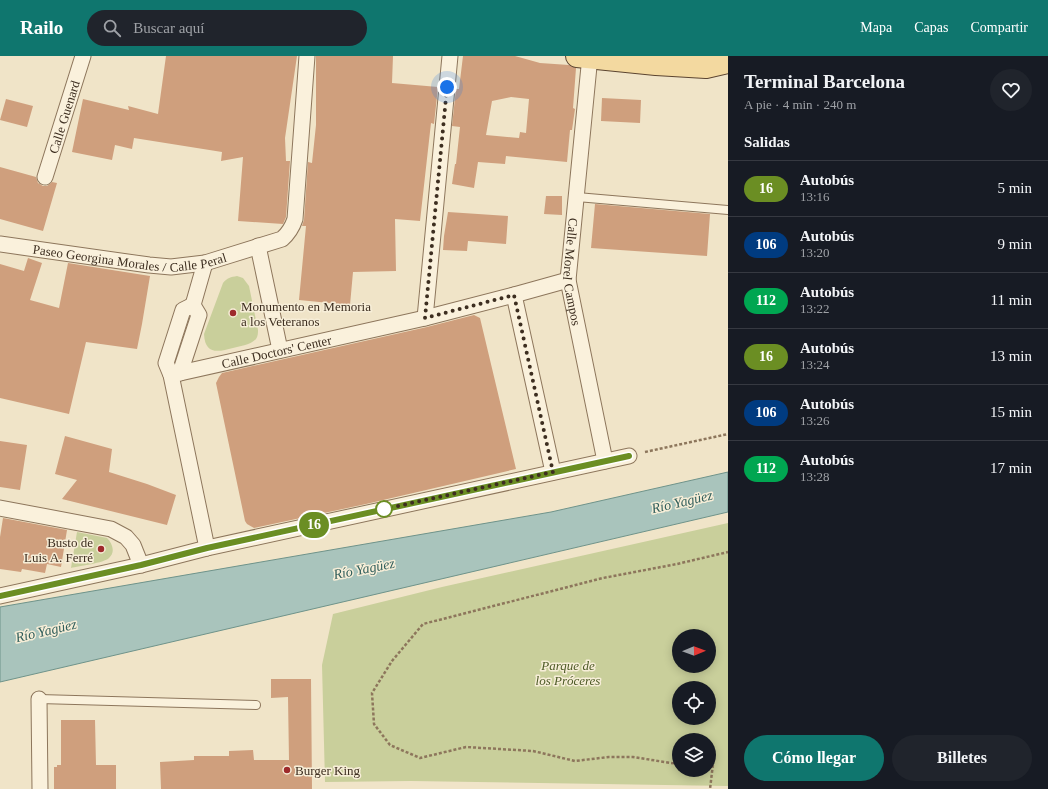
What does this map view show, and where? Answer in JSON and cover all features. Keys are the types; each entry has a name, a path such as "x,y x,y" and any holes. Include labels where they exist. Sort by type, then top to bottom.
{"main road":[{"path":"586,56 656,64 706,67 728,62"},
{"path":"656,64 688,56"}],"street":[{"name":"Calle Guenard","path":"45,177 83,56"},
{"name":"Paseo Georgina Morales / Calle Peral","path":"0,244 171,267 205,263 282,239 289,232 295,219 307,56"},
{"path":"425,318 450,56"},
{"name":"Calle Morel Campos","path":"586,56 577,197 568,280 605,461"},
{"path":"258,246 280,350"},
{"path":"205,263 193,305 199,315 176,374 207,548"},
{"name":"Calle Doctors' Center","path":"176,374 425,318 568,280"},
{"path":"514,295 553,472"},
{"path":"0,596 141,565 207,548 629,456"},
{"path":"0,508 111,529 126,537 133,544 141,565"},
{"path":"39,699 40,789"}],"lane":[{"path":"577,197 728,210"},
{"path":"39,699 256,705"}],"path":[{"path":"629,456 728,434"},
{"path":"672,764 633,757 609,757 575,761 533,751 466,747 420,758 390,745 374,724 372,693 392,661 423,624 603,578 677,564 728,552"},
{"path":"710,789 711,777"}],"green space":[{"path":"237,276 243,278 249,286 258,330 257,337 251,343 245,345 217,351 210,349 205,341 204,334 223,283 229,278"},
{"name":"Parque de los Próceres","path":"728,523 728,786 411,781 325,782 322,665 333,614 442,587"},
{"path":"77,532 107,538 113,550 111,556 106,560 71,568"}],"water":[{"name":"Río Yagüez","path":"728,472 728,512 0,682 0,607 551,512"}],"building":[{"path":"166,56 297,56 285,138 286,161 290,161 286,217 283,224 238,221 243,157 221,161 222,152 134,138 132,149 115,145 112,160 72,152 83,99 129,110 128,106 158,114"},
{"path":"316,56 393,56 392,83 438,87 434,124 431,123 420,221 395,219 396,271 353,272 350,305 299,300 306,226 302,226 304,220 308,162 312,163 316,125"},
{"path":"463,56 515,56 540,63 569,65 576,68 573,108 575,109 572,130 570,130 567,162 506,156 505,164 478,162 474,188 452,184 460,127 452,126 456,89 459,89","holes":["511,97 529,99 526,133 520,132 519,138 486,135 492,101"]},
{"path":"602,98 641,100 640,123 601,121"},
{"path":"6,99 33,106 27,127 0,120"},
{"path":"0,167 36,177 38,183 43,186 47,186 52,182 57,183 43,231 0,219"},
{"path":"546,196 562,196 562,215 544,214"},
{"path":"595,204 710,214 707,256 591,248"},
{"path":"448,212 508,216 506,244 468,241 467,251 443,250"},
{"path":"28,258 42,263 30,300 59,308 68,263 150,276 137,349 86,342 69,414 0,398 0,264 24,271"},
{"path":"474,315 480,318 516,469 254,528 247,524 245,521 216,383 222,373"},
{"path":"65,436 112,449 109,472 176,495 167,525 62,499 77,480 55,474"},
{"path":"0,441 27,445 20,490 0,487"},
{"path":"3,518 67,530 61,567 47,564 45,573 22,569 21,572 0,569 0,537"},
{"path":"271,679 311,679 312,789 161,789 160,762 194,760 194,756 229,756 229,751 253,750 254,760 289,760 288,697 271,698"},
{"path":"61,720 95,720 96,765 116,765 116,789 54,789 54,767 61,765"}],"bus line":[{"name":"16","path":"0,596 141,565 207,548 629,456"}],"place":[{"name":"Monumento en Memoria a los Veteranos","path":"233,313"},
{"name":"Busto de Luis A. Ferré","path":"101,549"},
{"name":"Burger King","path":"287,770"}],"route":[{"path":"384,509 553,472 514,295 425,318 447,87"}]}
